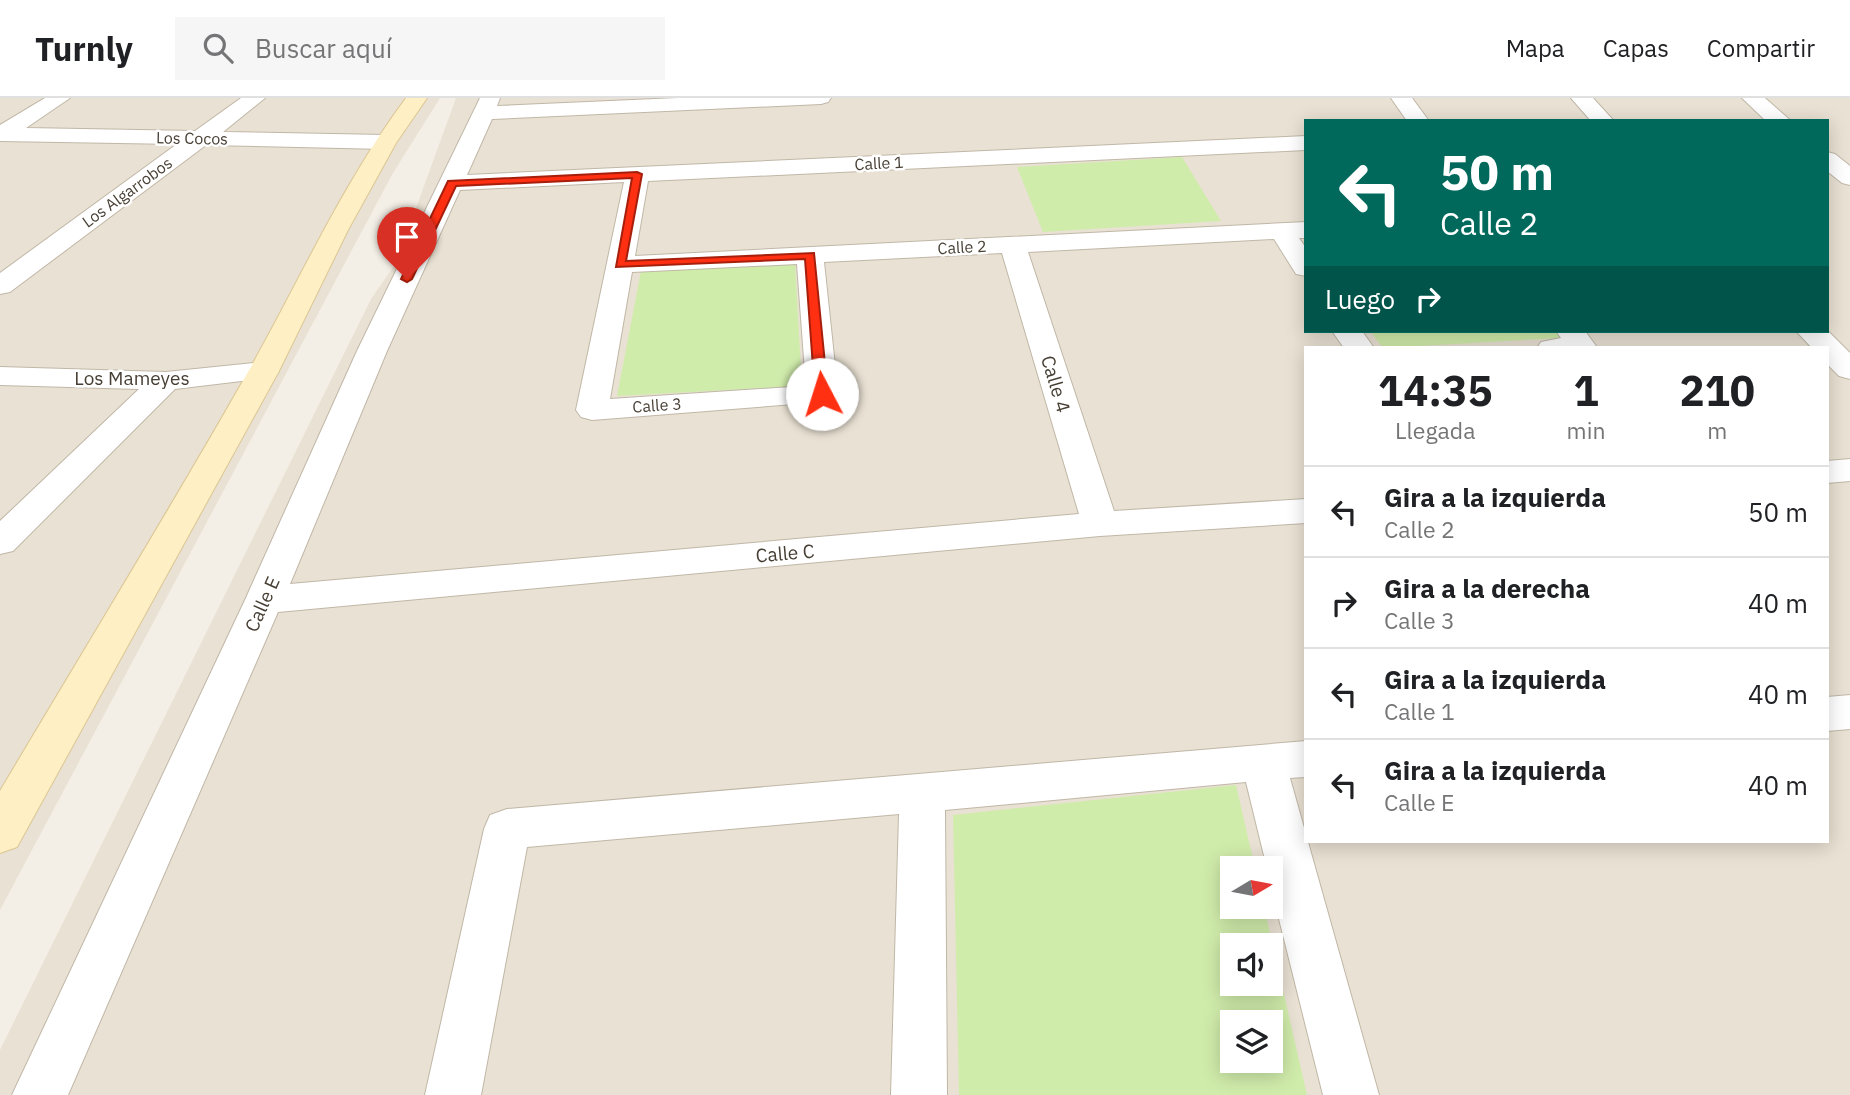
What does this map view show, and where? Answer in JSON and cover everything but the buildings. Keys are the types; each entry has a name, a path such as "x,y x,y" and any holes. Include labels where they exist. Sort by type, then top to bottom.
{"street":[{"path":"0,134 61,98"},
{"name":"Los Algarrobos","path":"0,286 255,98"},
{"path":"0,833 264,371 335,230 385,142 417,98"},
{"path":"487,105 821,98"},
{"path":"1401,98 1417,119"},
{"path":"1581,98 1601,119"},
{"path":"1752,98 1778,119"},
{"name":"Calle E","path":"40,1095 264,600 372,351 487,105"},
{"name":"Los Cocos","path":"0,134 385,142"},
{"name":"Calle 1","path":"452,183 1304,144"},
{"path":"1829,161 1850,178"},
{"name":"Calle 3","path":"637,174 592,410 822,394 810,255"},
{"path":"1293,230 1304,262"},
{"name":"Calle 2","path":"620,265 1293,230"},
{"name":"Calle 4","path":"1013,244 1100,524"},
{"path":"1813,333 1826,346"},
{"path":"1829,349 1850,370"},
{"name":"Los Mameyes","path":"0,376 166,382 264,371"},
{"path":"0,542 166,382"},
{"path":"1829,472 1850,470"},
{"name":"Calle C","path":"264,600 1100,524 1304,511"},
{"path":"1829,714 1850,712"},
{"path":"453,1095 507,829 1284,761 1351,1095"},
{"path":"919,1095 922,793"}],"shaded area":[{"path":"0,98 440,98 393,173 0,910"},
{"path":"456,98 1850,98 1850,1095 0,1095 0,1050 371,299 396,263"}],"green space":[{"path":"1182,157 1221,221 1043,232 1017,167"},
{"path":"795,264 802,386 617,396 641,271"},
{"path":"1372,333 1556,333 1560,338 1418,346 1381,346"},
{"path":"1236,785 1252,856 1220,856 1220,919 1267,919 1270,933 1220,933 1220,996 1283,996 1283,990 1307,1095 959,1095 953,815"}],"route":[{"path":"407,279 452,183 637,174 620,265 810,255 822,394"}]}
